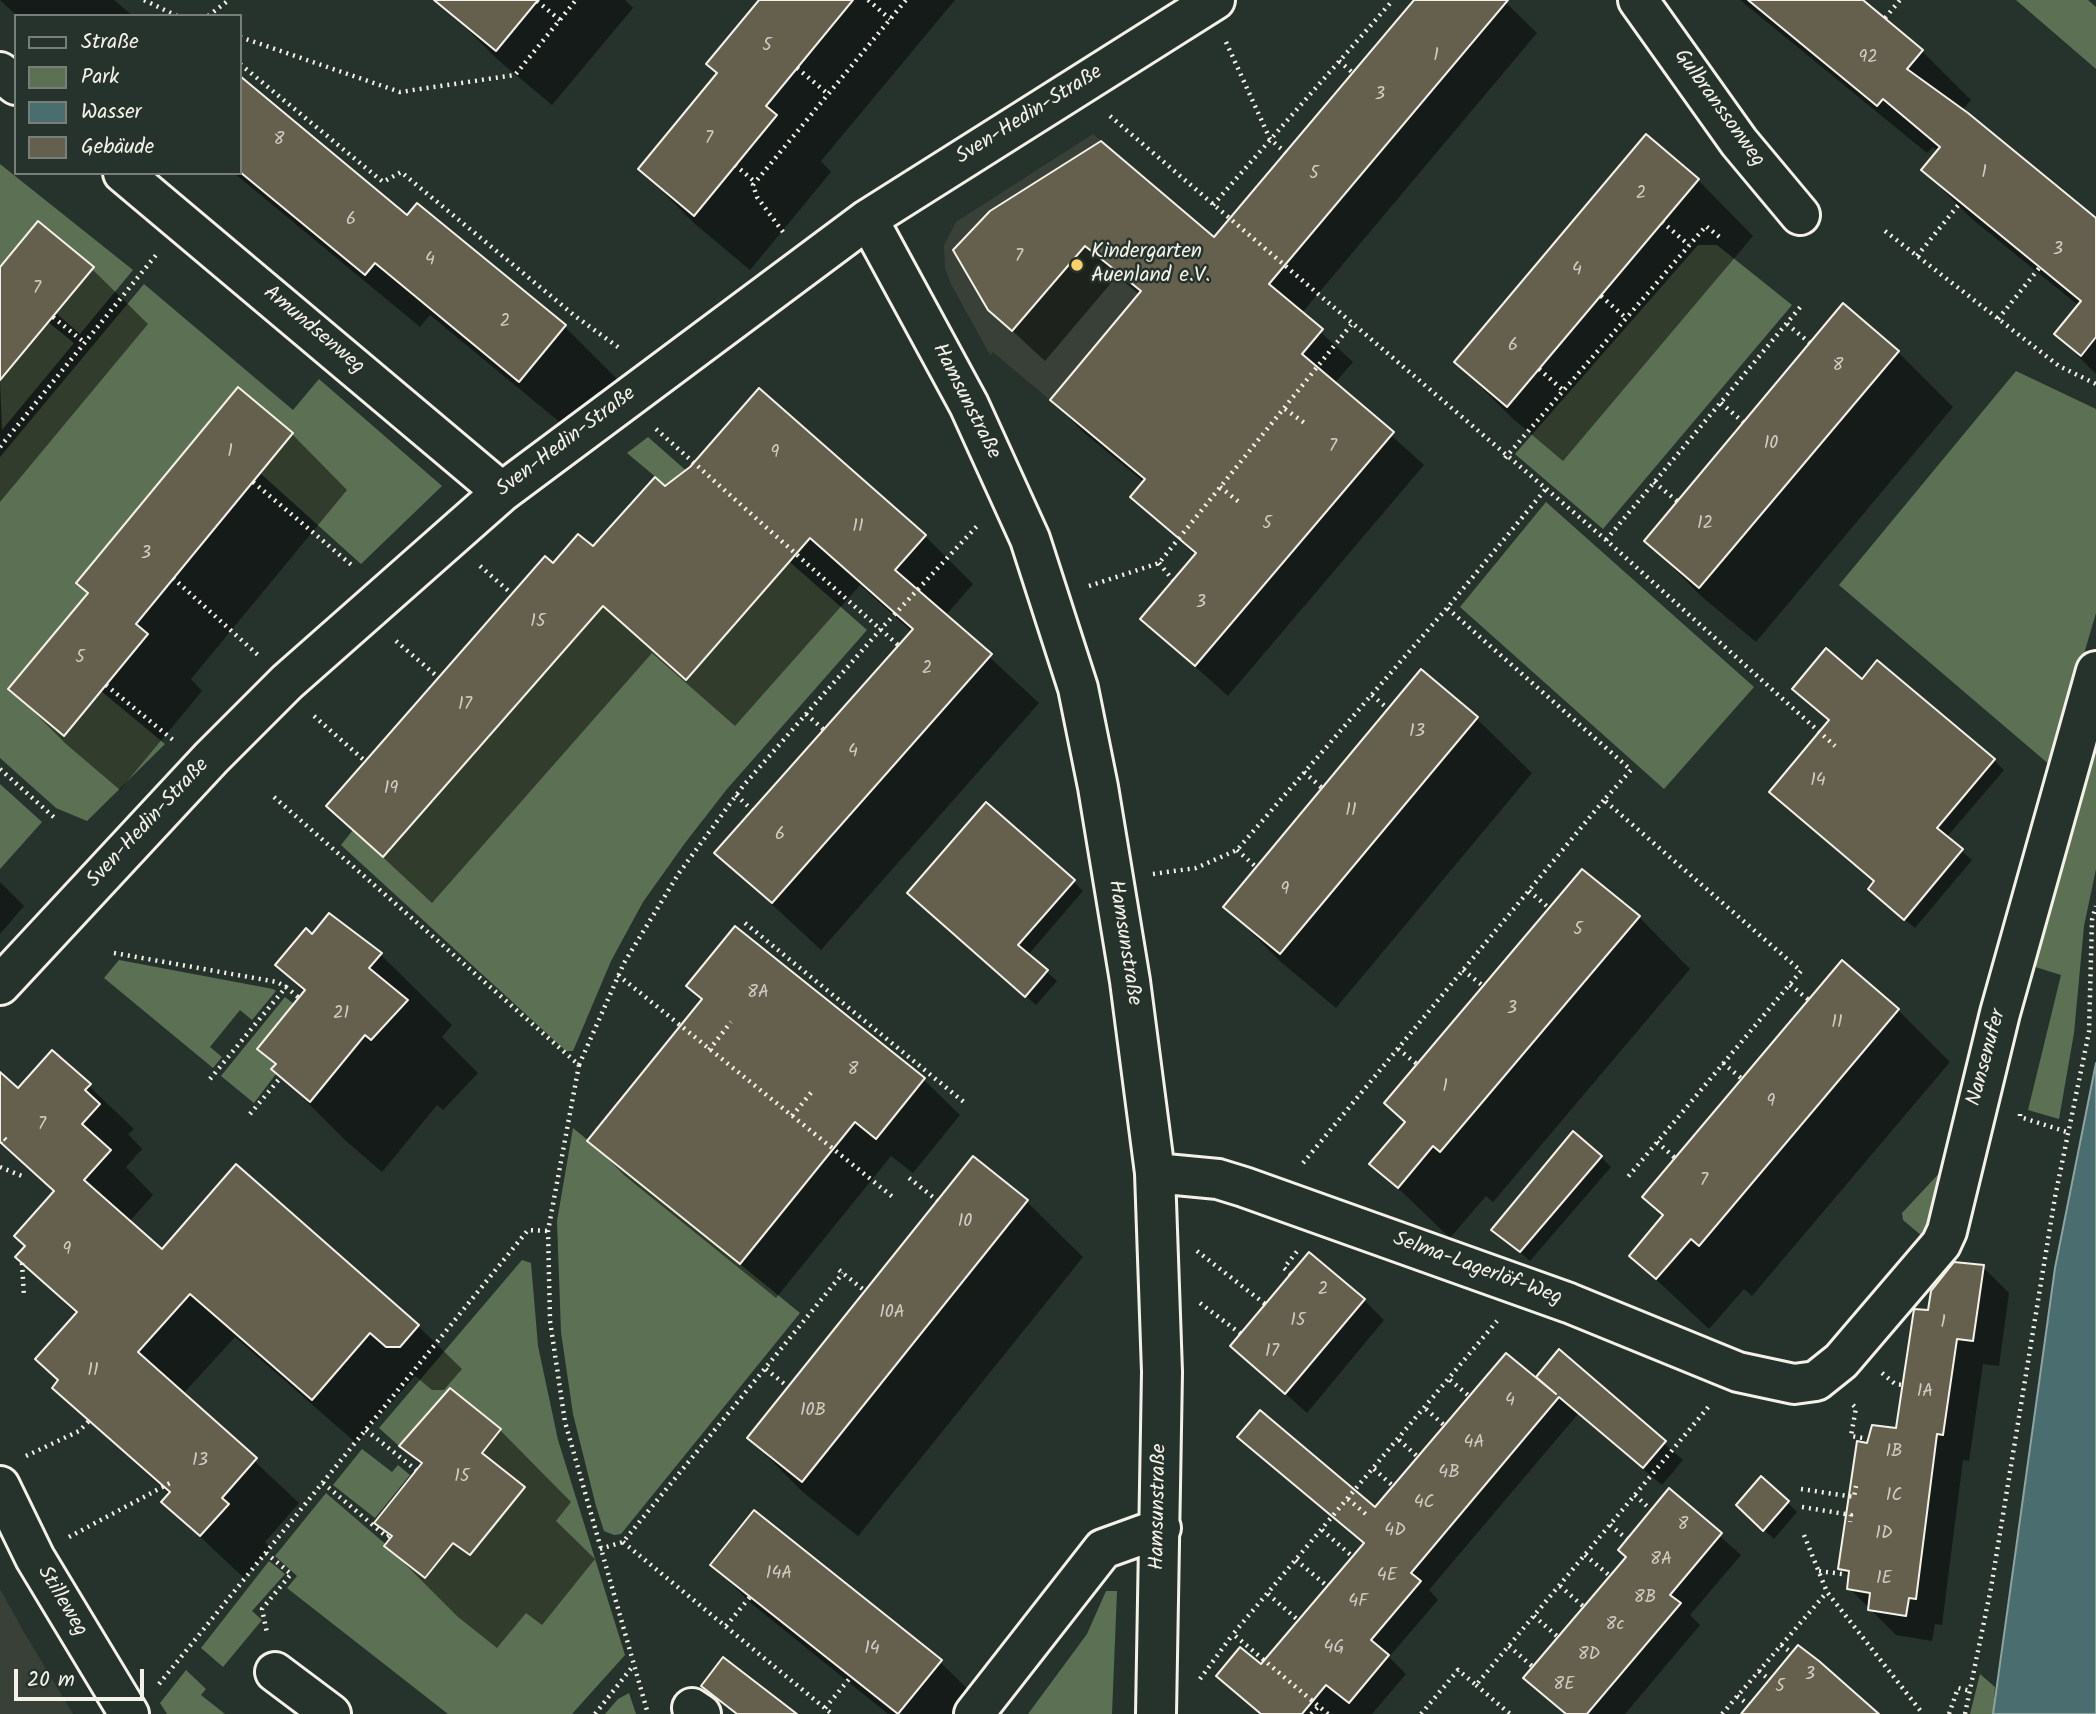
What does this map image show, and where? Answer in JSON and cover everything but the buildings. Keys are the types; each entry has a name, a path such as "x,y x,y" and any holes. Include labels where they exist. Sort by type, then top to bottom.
{"street":[{"name":"Gulbranssonweg","path":"1639,0 1739,142 1800,215"},
{"name":"Sven-Hedin-Straße","path":"0,985 211,758 287,682 502,492 868,219 1200,4"},
{"path":"0,72 14,83"},
{"name":"Amundsenweg","path":"125,175 502,492"},
{"name":"Hamsunstraße","path":"868,219 969,405 1024,527 1078,688 1098,787 1130,981 1155,1173 1162,1372 1156,1714"},
{"name":"Nansenufer","path":"1794,1384 1816,1381 1841,1361 1941,1244 1947,1231 2000,1013 2096,671"},
{"name":"Selma-Lagerlöf-Weg","path":"1155,1173 1218,1179 1244,1186 1569,1303 1738,1373 1794,1384"},
{"name":"Stilleweg","path":"9,1473 35,1558 129,1714"},
{"path":"974,1714 1103,1549 1161,1528"},
{"path":"275,1672 331,1714"}],"path":[{"path":"144,0 173,14"},
{"path":"211,14 229,0"},
{"path":"242,38 400,92 515,75 576,0"},
{"path":"868,0 890,19"},
{"path":"783,232 757,197 753,185 906,0"},
{"path":"1213,205 1393,0"},
{"path":"1885,18 1900,0"},
{"path":"537,1 560,20"},
{"path":"1226,42 1270,139 1286,153"},
{"path":"1339,61 1353,73"},
{"path":"242,66 383,182 401,172 575,316 618,345 622,351"},
{"path":"797,68 828,94"},
{"path":"1106,113 1505,458 1605,540 1835,746"},
{"path":"735,165 755,182"},
{"path":"1917,256 1960,203"},
{"path":"1662,222 1689,245"},
{"path":"1505,458 1706,226 1723,240"},
{"path":"1885,231 2059,366 2096,384"},
{"path":"0,447 158,253"},
{"path":"1998,319 2040,267"},
{"path":"1601,296 1626,318"},
{"path":"1605,540 1802,305"},
{"path":"53,317 85,343"},
{"path":"1787,324 1810,343"},
{"path":"1082,588 1159,562 1351,325"},
{"path":"1539,369 1564,391"},
{"path":"1721,403 1743,422"},
{"path":"1285,408 1306,424"},
{"path":"652,424 898,645"},
{"path":"0,434 6,439"},
{"path":"253,482 360,573"},
{"path":"1654,482 1677,501"},
{"path":"1220,487 1239,502"},
{"path":"1149,874 1196,868 1237,850 1447,608 1545,490"},
{"path":"648,1714 563,1409 550,1321 548,1231 579,1065 618,975 679,873 736,796 880,630 974,527 985,522"},
{"path":"1159,562 1173,580"},
{"path":"479,565 512,594"},
{"path":"173,578 263,660"},
{"path":"1301,1165 1604,800 1632,770 1447,608"},
{"path":"396,640 439,678"},
{"path":"106,685 177,744"},
{"path":"1372,695 1388,709"},
{"path":"806,713 824,729"},
{"path":"314,716 365,761"},
{"path":"0,769 57,820"},
{"path":"1304,772 1322,788"},
{"path":"736,796 752,810"},
{"path":"274,797 579,1065"},
{"path":"1604,800 1801,971 1627,1178"},
{"path":"1237,850 1256,867"},
{"path":"1529,891 1549,908"},
{"path":"1965,1714 1991,1588 2054,1198 2089,1032 2092,920 2096,906"},
{"path":"745,923 965,1103"},
{"path":"114,953 277,982 299,998"},
{"path":"1464,970 1483,986"},
{"path":"618,975 894,1198"},
{"path":"1790,985 1809,1000"},
{"path":"210,1079 286,987"},
{"path":"709,1049 732,1022"},
{"path":"1398,1049 1417,1064"},
{"path":"1723,1063 1742,1079"},
{"path":"250,1114 281,1077"},
{"path":"792,1116 814,1089"},
{"path":"0,1143 4,1138 7,1141"},
{"path":"1657,1142 1675,1158"},
{"path":"0,1167 22,1176"},
{"path":"909,1178 937,1201"},
{"path":"156,1688 528,1230 548,1231"},
{"path":"1193,1251 1201,1251 1265,1304"},
{"path":"22,1263 24,1296"},
{"path":"600,1549 623,1542 766,1369 841,1272 865,1291"},
{"path":"1195,1303 1203,1303 1241,1334"},
{"path":"1194,1684 1233,1634 1488,1335 1502,1313"},
{"path":"766,1369 788,1387"},
{"path":"1476,1685 1738,1373"},
{"path":"1450,1380 1469,1396"},
{"path":"1895,1384 1903,1385"},
{"path":"1426,1409 1445,1426"},
{"path":"9,1473 79,1431 89,1421"},
{"path":"366,1430 416,1470"},
{"path":"1399,1440 1418,1457"},
{"path":"1374,1469 1394,1486"},
{"path":"59,1542 170,1483"},
{"path":"323,1483 387,1537 390,1535"},
{"path":"1801,1489 1854,1497 1856,1486"},
{"path":"1635,1495 1651,1510"},
{"path":"1348,1499 1367,1516"},
{"path":"1802,1507 1851,1515 1850,1522"},
{"path":"1610,1525 1627,1539"},
{"path":"1322,1530 1352,1556"},
{"path":"1804,1535 1827,1592 1923,1714"},
{"path":"623,1542 832,1714"},
{"path":"265,1621 262,1609 291,1574 266,1553"},
{"path":"1585,1555 1610,1576"},
{"path":"1296,1560 1327,1586"},
{"path":"1818,1571 1842,1574 1843,1570"},
{"path":"1560,1586 1584,1607"},
{"path":"1721,1714 1827,1592"},
{"path":"1268,1594 1298,1620"},
{"path":"726,1626 750,1597"},
{"path":"1534,1616 1558,1637"},
{"path":"1233,1634 1328,1714"},
{"path":"1781,1645 1792,1653"},
{"path":"1509,1646 1533,1667"},
{"path":"595,1714 634,1665"},
{"path":"1421,1714 1458,1670 1510,1714"},
{"path":"1759,1671 1770,1680"},
{"path":"825,1708 850,1678"},
{"path":"1949,1714 1958,1688 1970,1690"},
{"path":"1737,1696 1749,1705"},
{"path":"1311,1714 1318,1706"}],"shaded area":[{"name":"Kindergarten Auenland e.V.","path":"1093,134 1225,247 1090,352 1050,400 993,352 990,355 951,284 945,268 944,245 956,222"},
{"path":"0,1589 25,1634 73,1714 0,1714"}],"green space":[{"path":"2016,0 2088,0 2096,7 2096,69"},
{"path":"0,164 133,270 80,334 56,313 93,267 38,221 0,267"},
{"path":"1698,245 1717,245 1792,305 1603,529 1515,454"},
{"path":"144,284 293,410 319,379 442,486 361,564 260,473 293,433 237,387 76,582 88,593 9,689 101,691 165,744 87,821 56,808 0,758 0,457"},
{"path":"48,322 74,343 2,430 0,381"},
{"path":"2016,371 2096,409 2096,613 2051,766 1839,585"},
{"path":"648,437 867,630 727,789 685,843 643,902 611,961 573,1051 566,1051 341,845 353,830 383,856 603,607 686,679 670,489 627,453"},
{"path":"1546,502 1754,687 1664,789 1460,607"},
{"path":"2096,732 2096,869 2084,926 2074,1033 2059,1119 2028,1110 2061,975 2029,965"},
{"path":"0,784 42,822 0,869"},
{"path":"119,960 276,991 252,1020 240,1010 210,1047 222,1057 213,1068 104,978"},
{"path":"285,997 294,1004 258,1049 276,1064 271,1069 276,1074 254,1103 221,1076"},
{"path":"573,1128 800,1313 621,1534 614,1535 604,1531 596,1506 573,1414 561,1332 557,1221"},
{"path":"1944,1168 1930,1228 1922,1236 1903,1220 1902,1213"},
{"path":"522,1260 531,1263 538,1346 558,1440 625,1655 572,1714 448,1714 287,1588 297,1576 275,1556 326,1493 425,1578 451,1541 471,1555 525,1487 482,1453 501,1429 450,1388 399,1446 379,1428"},
{"path":"362,1449 392,1472 398,1465 410,1475 375,1518 333,1485"},
{"path":"269,1561 285,1574 252,1611 262,1620 223,1667 201,1648"},
{"path":"1106,1591 1117,1591 1112,1714 1028,1714 1087,1634"},
{"path":"186,1670 206,1689 201,1695 225,1714 167,1714 160,1703"},
{"path":"1980,1674 1995,1687 1993,1714 1970,1714"},
{"path":"629,1693 636,1714 605,1714 618,1699"}],"water":[{"path":"2096,1063 2096,1714 1993,1714 2055,1268"}],"place":[{"name":"Kindergarten Auenland e.V.","path":"1077,265"}]}
